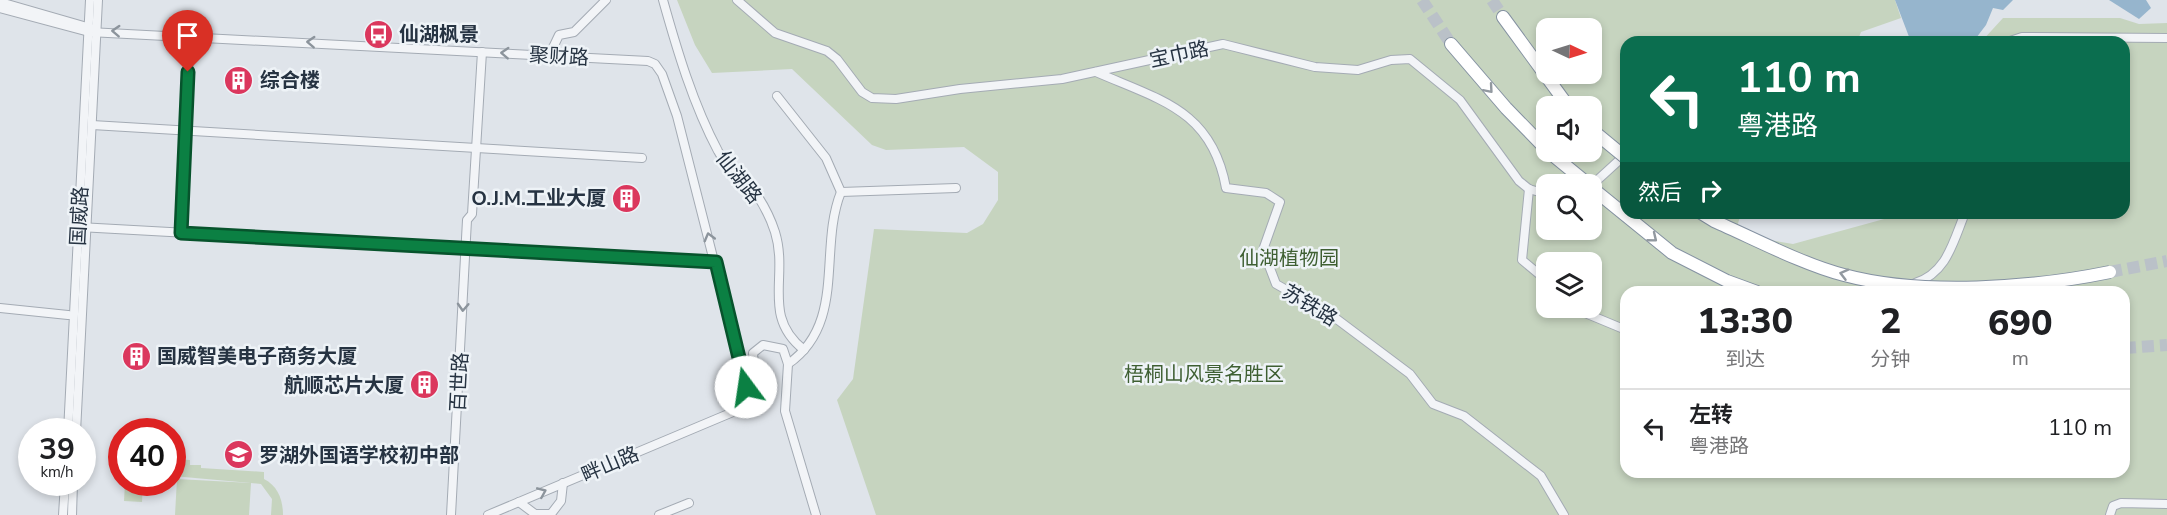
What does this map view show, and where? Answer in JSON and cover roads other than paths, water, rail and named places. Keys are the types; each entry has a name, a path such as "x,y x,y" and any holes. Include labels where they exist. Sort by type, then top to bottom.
{"highway":[{"path":"1503,17 1561,96"},
{"path":"1451,44 1506,108 1536,138"},
{"path":"1602,138 1620,151"},
{"path":"1562,162 1576,174"},
{"path":"1602,196 1620,211"},
{"path":"1630,219 1672,253 1739,286"},
{"path":"1711,219 1843,275 1893,284 1961,286 2029,284 2063,282 2110,272"}],"street":[{"name":"国威路","path":"76,418 82,228 92,125 90,0"},
{"name":"国威路","path":"69,418 92,29 98,0"},
{"path":"549,56 559,35 574,32 606,0"},
{"name":"仙湖路","path":"663,0 700,112 719,154 757,193 775,232 781,263 778,301 781,321 789,338 804,350"},
{"name":"宝巾路","path":"737,0 775,33 827,51 837,59 862,92 872,98 936,95 960,89 1062,79 1223,44 1314,67 1358,70 1391,60 1410,59 1460,100 1519,181 1529,189"},
{"name":"聚财路","path":"0,2 92,29"},
{"name":"聚财路","path":"0,8 92,29 648,62 658,67 677,116 746,387 736,410"},
{"path":"2130,38 2167,38"},
{"path":"181,233 189,52"},
{"name":"百世路","path":"451,515 467,220 472,214 482,52"},
{"name":"苏铁路","path":"1095,72 1173,105 1203,130 1221,162 1226,188 1266,193 1280,202 1263,250 1276,284 1334,317 1410,374 1433,404 1464,416 1541,476 1564,515"},
{"path":"777,96 826,158 841,192 836,206 827,296 817,333 804,350 788,364 785,411 816,515"},
{"path":"92,125 642,158"},
{"path":"1602,176 1620,161"},
{"path":"841,192 956,188"},
{"path":"1536,191 1529,189 1522,260 1536,272"},
{"path":"1902,286 1929,279 1942,267 1962,219"},
{"path":"82,228 716,262"},
{"path":"0,308 68,315"},
{"path":"1597,318 1620,328"},
{"name":"畔山路","path":"488,515 736,410 750,409 757,401 752,363 753,352 756,348 764,345 778,346 783,349 788,364"},
{"path":"519,502 535,513 551,514 561,501 563,483"},
{"path":"63,515 64,496"},
{"path":"72,515 73,496"},
{"path":"659,515 689,503"},
{"path":"2110,515 2113,506 2121,503 2167,504"}],"water":[{"path":"1895,0 2013,0 2003,10 1993,8 1986,25 1978,36 1909,36"},
{"path":"2109,0 2146,0 2151,8 2139,19"}],"tunnel":[{"path":"1422,0 1451,44"},
{"path":"1492,0 1503,17"},
{"path":"2110,272 2167,261"},
{"path":"2130,348 2167,345"}],"place":[{"name":"仙湖枫景","path":"378,34"},
{"name":"综合楼","path":"239,80"},
{"name":"O.J.M.工业大厦","path":"627,198"},
{"name":"国威智美电子商务大厦","path":"136,356"},
{"name":"航顺芯片大厦","path":"425,385"},
{"name":"罗湖外国语学校初中部","path":"238,455"}],"park label":[{"name":"仙湖植物园","path":"1289,258"},
{"name":"梧桐山风景名胜区","path":"1204,374"}]}
